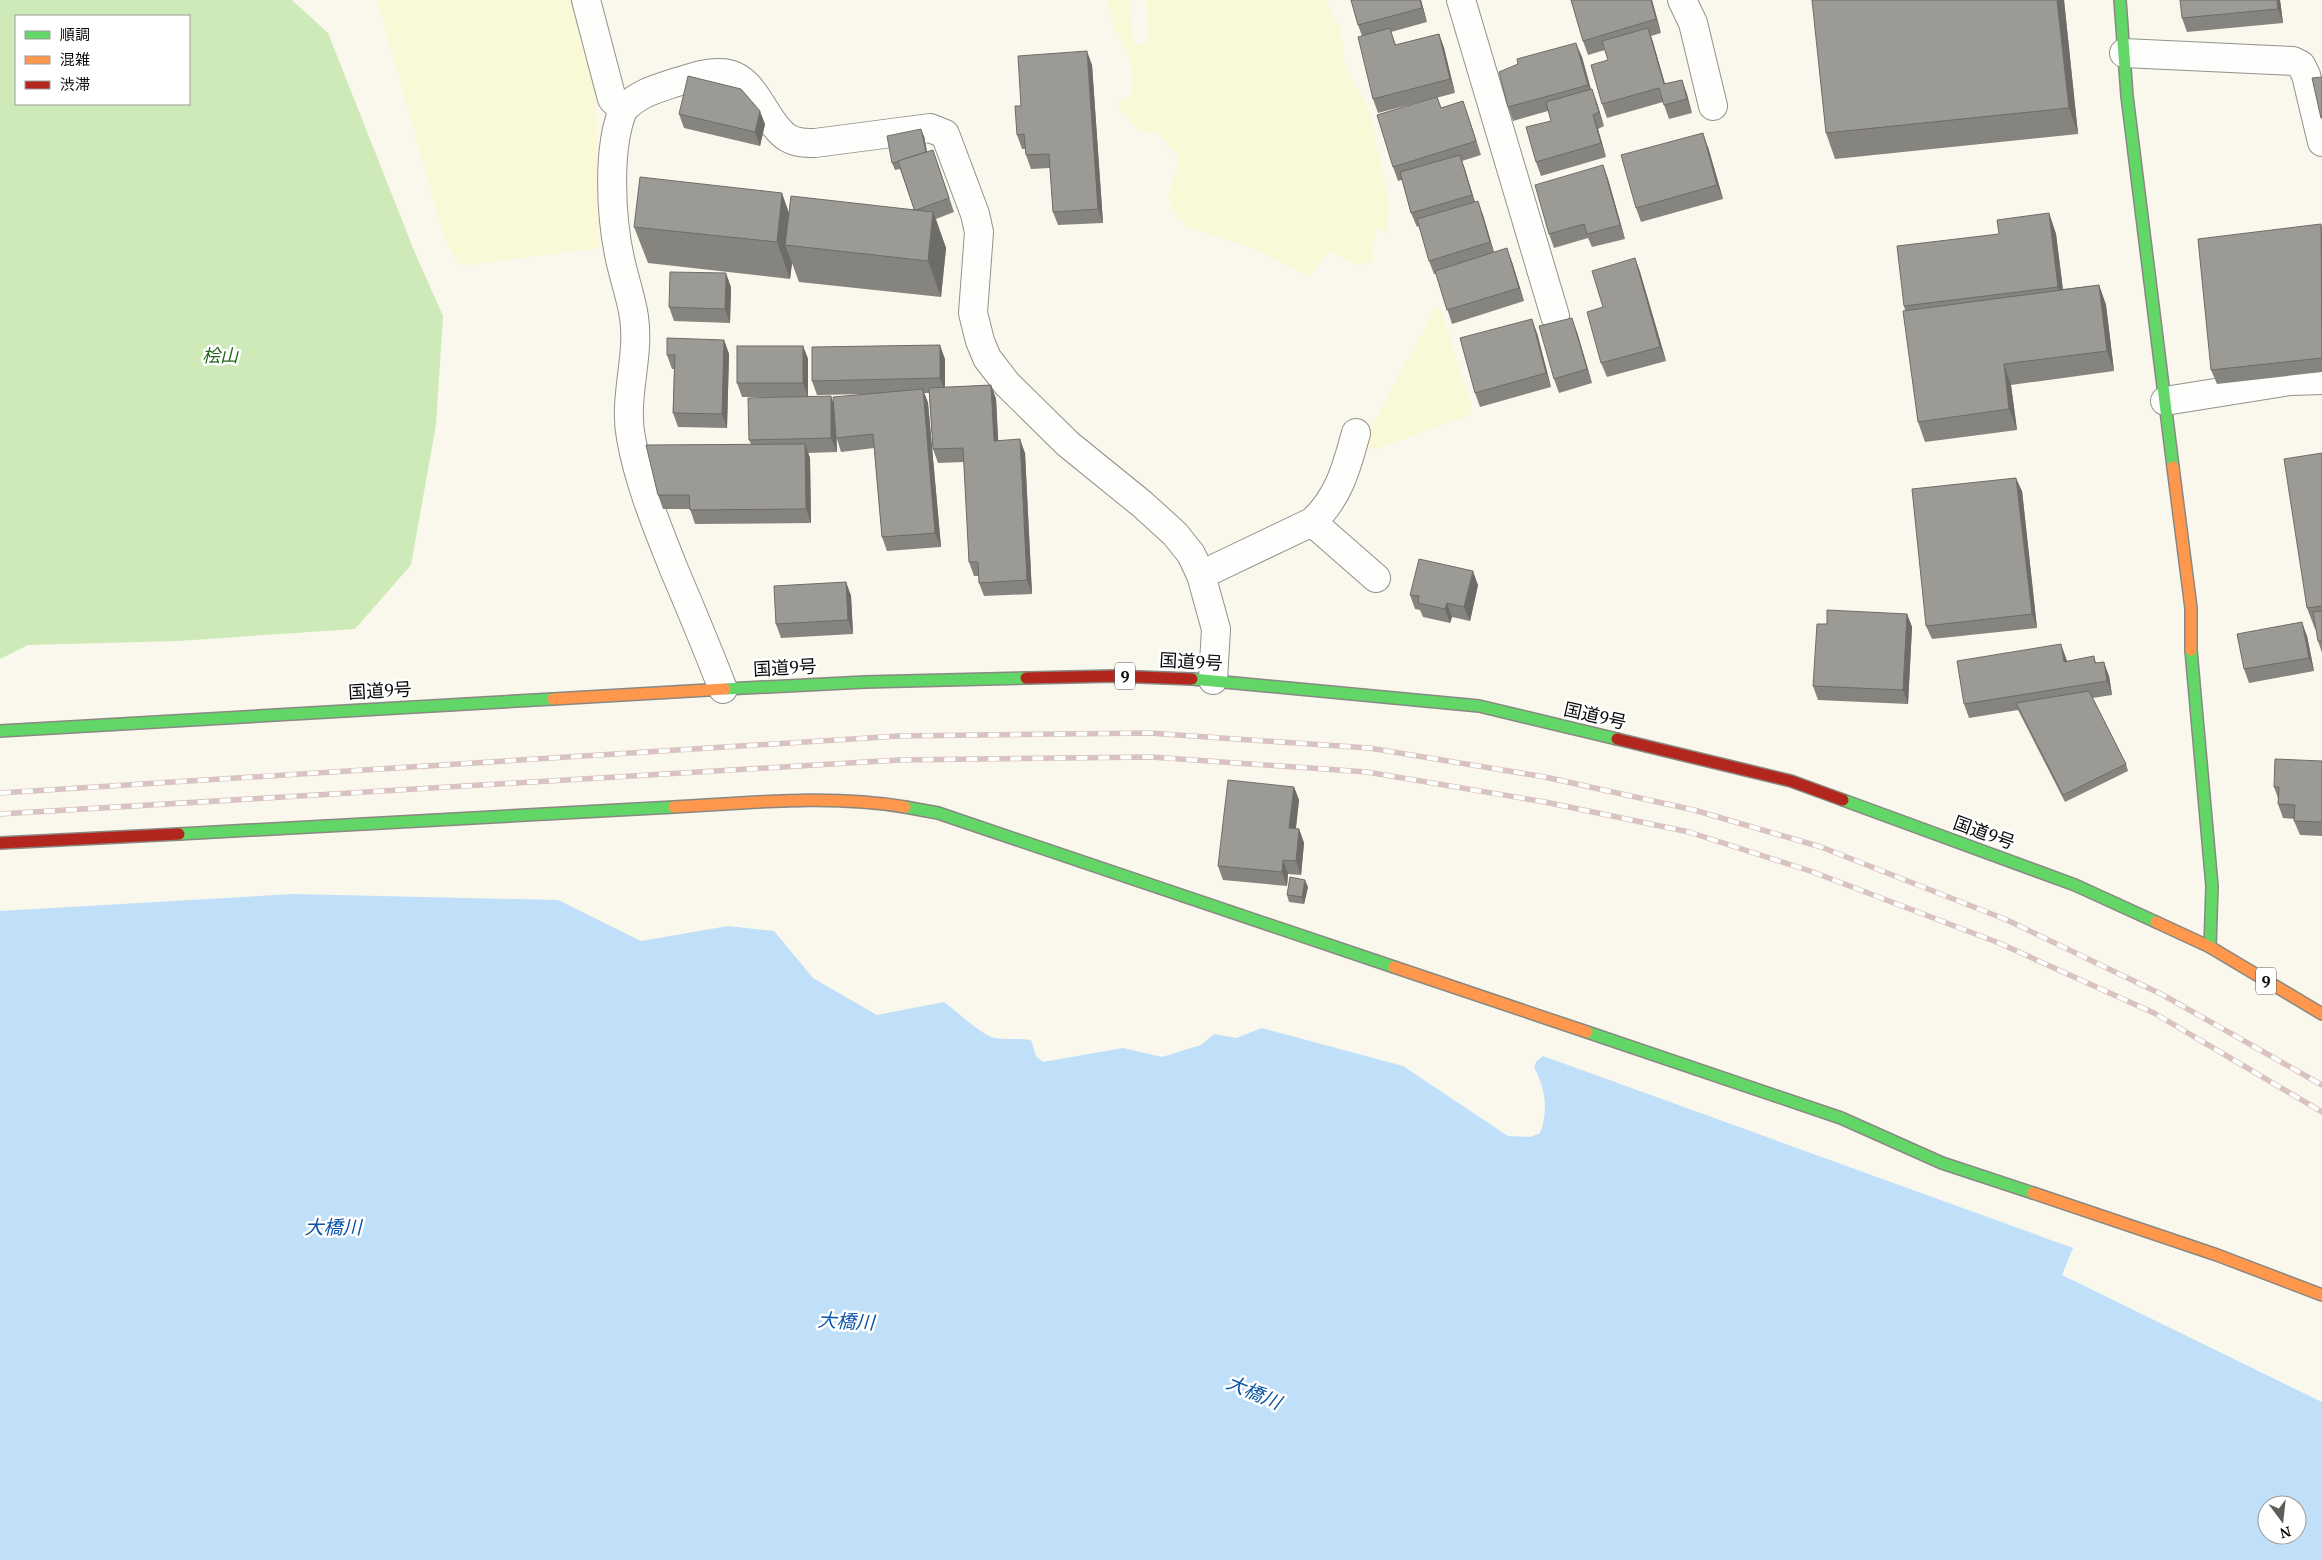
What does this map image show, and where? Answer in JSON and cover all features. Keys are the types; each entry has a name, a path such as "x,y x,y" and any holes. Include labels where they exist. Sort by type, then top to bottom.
{"main road":[{"path":"2120,0 2127,96 2191,608 2191,666 2212,886 2210,947"},
{"name":"国道9号","path":"0,731 723,689 874,682 1104,676 1213,680 1479,706 1791,780 2075,885 2210,947 2322,1014"},
{"path":"0,843 794,800 870,801 938,813 1841,1118 1942,1163 2217,1255 2322,1295"}],"street":[{"path":"586,0 612,99 623,110"},
{"path":"1461,0 1555,316"},
{"path":"1682,0 1693,23 1713,106"},
{"path":"2124,52 2293,61 2301,65 2306,75 2322,142"},
{"path":"723,689 646,500 630,437 629,409 636,339 634,319 620,258 613,211 615,144 617,125 623,110 643,93 704,74 724,73 738,79 752,90 778,128 788,138 800,142 814,143 930,128 941,130 948,139 979,232 973,313 980,341 987,358 1008,384 1068,444 1142,504 1174,534 1191,554 1201,575 1216,629 1213,680"},
{"path":"2165,401 2290,381 2322,380"},
{"path":"1201,575 1312,522 1326,509 1345,471 1356,432"},
{"path":"1312,522 1376,578"}],"green space":[{"name":"桧山","path":"0,0 292,0 328,33 415,253 443,316 436,425 411,565 355,629 178,641 28,645 0,659"},
{"path":"377,0 571,0 594,82 598,140 599,248 462,266 446,244"},
{"path":"1107,0 1129,0 1132,37 1139,45 1148,42 1146,0 1325,0 1341,30 1345,67 1369,110 1389,206 1387,234 1375,228 1373,262 1357,265 1333,252 1326,256 1309,276 1258,250 1187,227 1172,209 1168,196 1180,158 1159,135 1137,129 1117,105 1132,93 1133,75 1130,60 1115,31"},
{"path":"1436,307 1440,307 1472,409 1468,416 1372,450 1368,449 1365,439"}],"water":[{"name":"大橋川","path":"293,894 558,900 641,941 728,926 774,931 813,978 877,1015 944,1002 989,1036 1000,1039 1031,1040 1036,1056 1043,1062 1123,1048 1162,1057 1201,1045 1214,1034 1236,1038 1262,1028 1403,1066 1508,1136 1530,1137 1540,1133 1543,1124 1545,1099 1534,1067 1536,1062 1543,1056 2073,1248 2062,1275 2322,1402 2322,1560 0,1560 0,911"}],"building":[{"path":"1351,0 1420,0 1422,8 1358,25"},
{"path":"1571,0 1651,0 1656,19 1583,41"},
{"path":"1812,0 2057,0 2069,108 1826,133"},
{"path":"2180,0 2277,0 2278,9 2182,18"},
{"path":"1390,28 1395,45 1439,34 1450,79 1373,99 1358,37"},
{"path":"1648,28 1664,84 1682,80 1687,99 1664,105 1659,88 1602,104 1591,65 1608,60 1602,41"},
{"path":"1576,43 1588,85 1508,107 1499,72 1518,64 1517,59"},
{"path":"1087,51 1098,209 1053,212 1049,154 1026,155 1024,134 1017,135 1015,106 1021,106 1018,56"},
{"path":"688,76 741,89 760,111 755,132 679,114"},
{"path":"2322,77 2322,118 2321,118 2312,78"},
{"path":"1592,89 1599,112 1593,115 1601,143 1536,162 1526,127 1551,121 1546,102"},
{"path":"1437,97 1441,108 1463,101 1476,141 1393,167 1377,115"},
{"path":"921,129 926,152 892,163 887,136"},
{"path":"1703,133 1717,185 1636,208 1621,155"},
{"path":"933,150 949,198 916,210 914,209 898,161"},
{"path":"1460,155 1472,195 1411,213 1400,172"},
{"path":"1603,165 1620,225 1587,234 1584,224 1549,234 1535,185"},
{"path":"640,177 782,193 777,242 634,227"},
{"path":"791,196 933,212 928,261 785,245"},
{"path":"1478,201 1490,242 1429,261 1417,219"},
{"path":"2049,213 2058,287 1904,306 1897,246 1999,234 1997,220"},
{"path":"2321,224 2322,358 2211,370 2198,239"},
{"path":"1507,248 1519,288 1447,310 1435,271"},
{"path":"1635,258 1660,347 1601,363 1587,312 1603,307 1592,271"},
{"path":"670,272 726,273 725,309 669,307"},
{"path":"2099,285 2107,351 2004,364 2009,409 1918,422 1903,311"},
{"path":"1572,318 1587,369 1554,379 1539,326"},
{"path":"1532,319 1546,373 1475,393 1460,338"},
{"path":"667,338 724,340 722,414 673,413 675,355 667,355"},
{"path":"940,345 940,378 812,381 812,347"},
{"path":"737,346 803,346 803,383 737,383"},
{"path":"991,385 994,441 1020,439 1027,580 979,583 978,562 969,562 963,448 933,449 929,388"},
{"path":"923,389 935,533 882,537 873,434 836,438 833,397"},
{"path":"831,396 831,438 749,440 748,398"},
{"path":"805,444 806,509 690,510 689,495 658,495 646,445"},
{"path":"2322,453 2322,606 2307,608 2284,459"},
{"path":"2016,478 2032,614 1926,626 1912,489"},
{"path":"1419,559 1473,571 1464,607 1447,603 1445,609 1418,603 1419,596 1410,595"},
{"path":"846,582 848,620 776,624 774,586"},
{"path":"1827,610 1907,614 1903,690 1813,686 1817,624 1827,624"},
{"path":"2322,611 2322,641 2318,641 2313,612"},
{"path":"2302,622 2309,658 2244,669 2237,634"},
{"path":"2061,644 2064,662 2094,656 2095,663 2104,662 2107,681 1964,704 1957,661"},
{"path":"2089,691 2126,764 2063,795 2016,703"},
{"path":"2275,759 2322,761 2322,822 2294,821 2295,805 2278,804 2279,787 2274,787"},
{"path":"1228,780 1294,787 1289,828 1299,829 1296,861 1283,860 1282,872 1218,866"},
{"path":"1290,877 1305,880 1302,897 1287,895"}],"railway":[{"path":"0,793 899,736 1149,733 1369,748 1545,777 1694,810 1821,847 2007,920 2163,995 2322,1085"},
{"path":"0,814 899,760 1151,757 1367,772 1545,802 1689,832 1813,872 1999,943 2154,1013 2322,1112"}],"traffic: fast":[{"path":"2120,0 2127,96 2173,467"},
{"path":"2191,650 2212,886 2210,947"},
{"path":"725,689 865,682 1026,678"},
{"path":"1192,679 1479,706 1617,739"},
{"path":"0,731 553,699"},
{"path":"1843,800 2075,885 2156,922"},
{"path":"179,834 674,807"},
{"path":"905,807 938,813 1394,967"},
{"path":"1587,1032 1841,1118 1942,1163 2033,1193"}],"traffic: slow":[{"path":"2173,467 2191,608 2191,650"},
{"path":"553,699 725,689"},
{"path":"674,807 819,800 876,803 905,807"},
{"path":"2156,922 2210,947 2322,1014"},
{"path":"1394,967 1587,1032"},
{"path":"2033,1193 2217,1255 2322,1295"}],"traffic: jam":[{"path":"1026,678 1114,676 1192,679"},
{"path":"1617,739 1791,781 1843,800"},
{"path":"0,843 179,834"}]}
